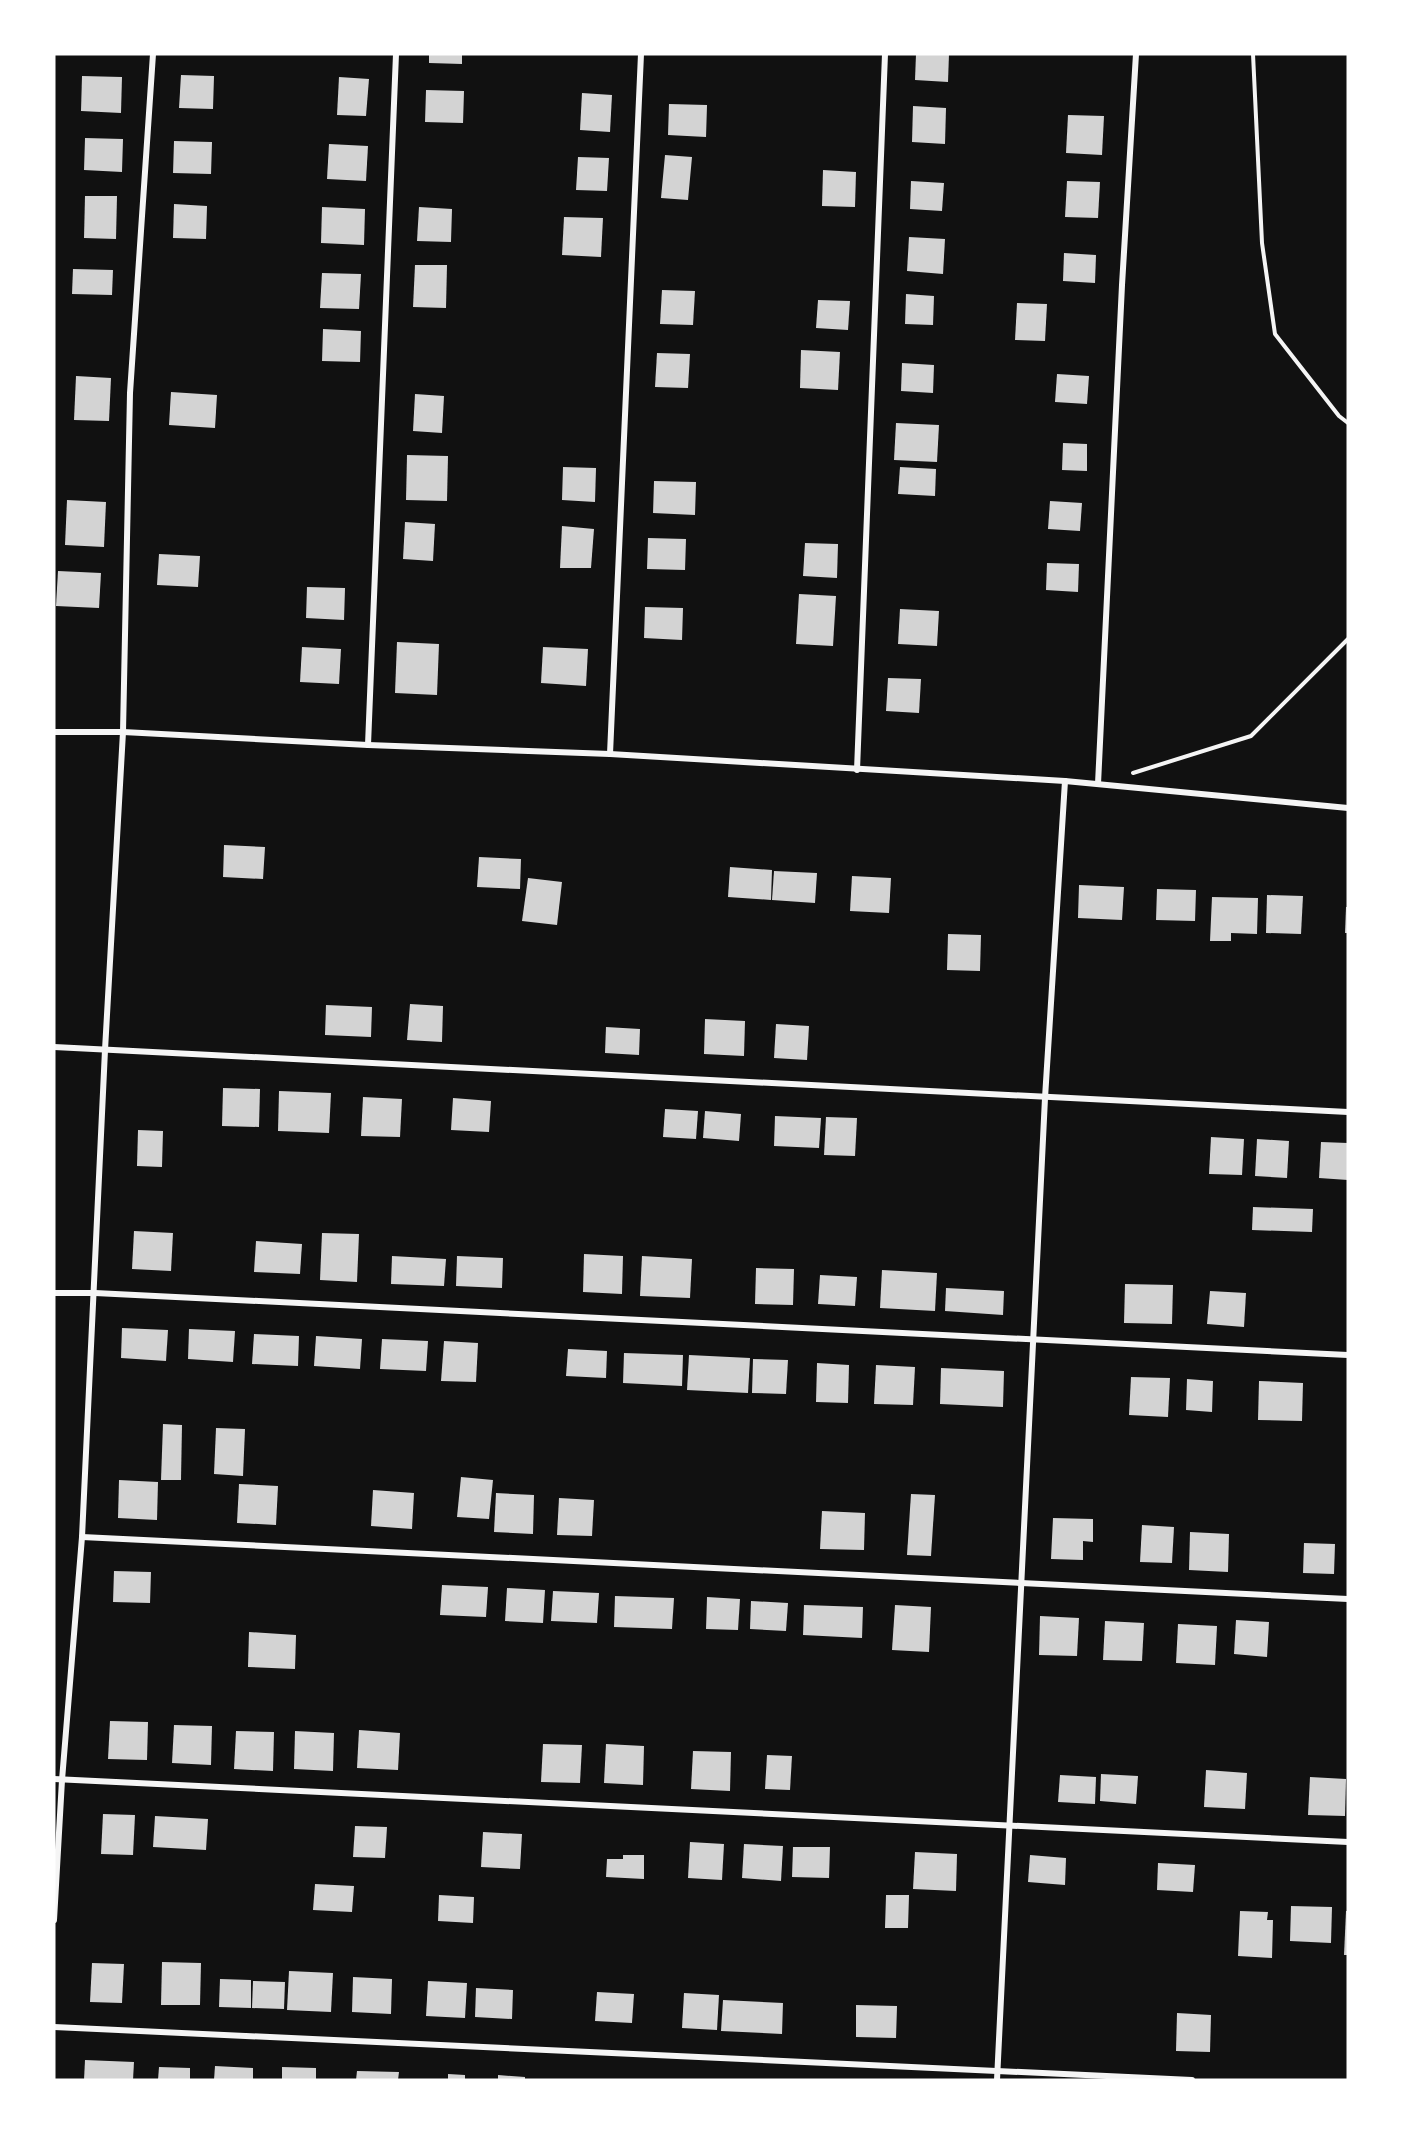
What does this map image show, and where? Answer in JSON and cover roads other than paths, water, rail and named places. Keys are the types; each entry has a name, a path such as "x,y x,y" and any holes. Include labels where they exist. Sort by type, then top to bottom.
{"street":[{"path":"54,1920 62,1780 82,1538 95,1293 105,1050 123,732 130,393 153,54"},
{"path":"368,745 396,54"},
{"path":"610,754 641,54"},
{"path":"857,770 885,54"},
{"path":"1098,784 1122,285 1136,54"},
{"path":"54,732 123,732 368,745 610,754 1065,781 1348,808"},
{"path":"997,2080 1045,1098 1065,781"},
{"path":"54,1047 1348,1112"},
{"path":"54,1293 95,1293 1348,1356"},
{"path":"82,1538 1348,1599"},
{"path":"54,1779 1348,1842"},
{"path":"54,2026 1192,2080"}]}
